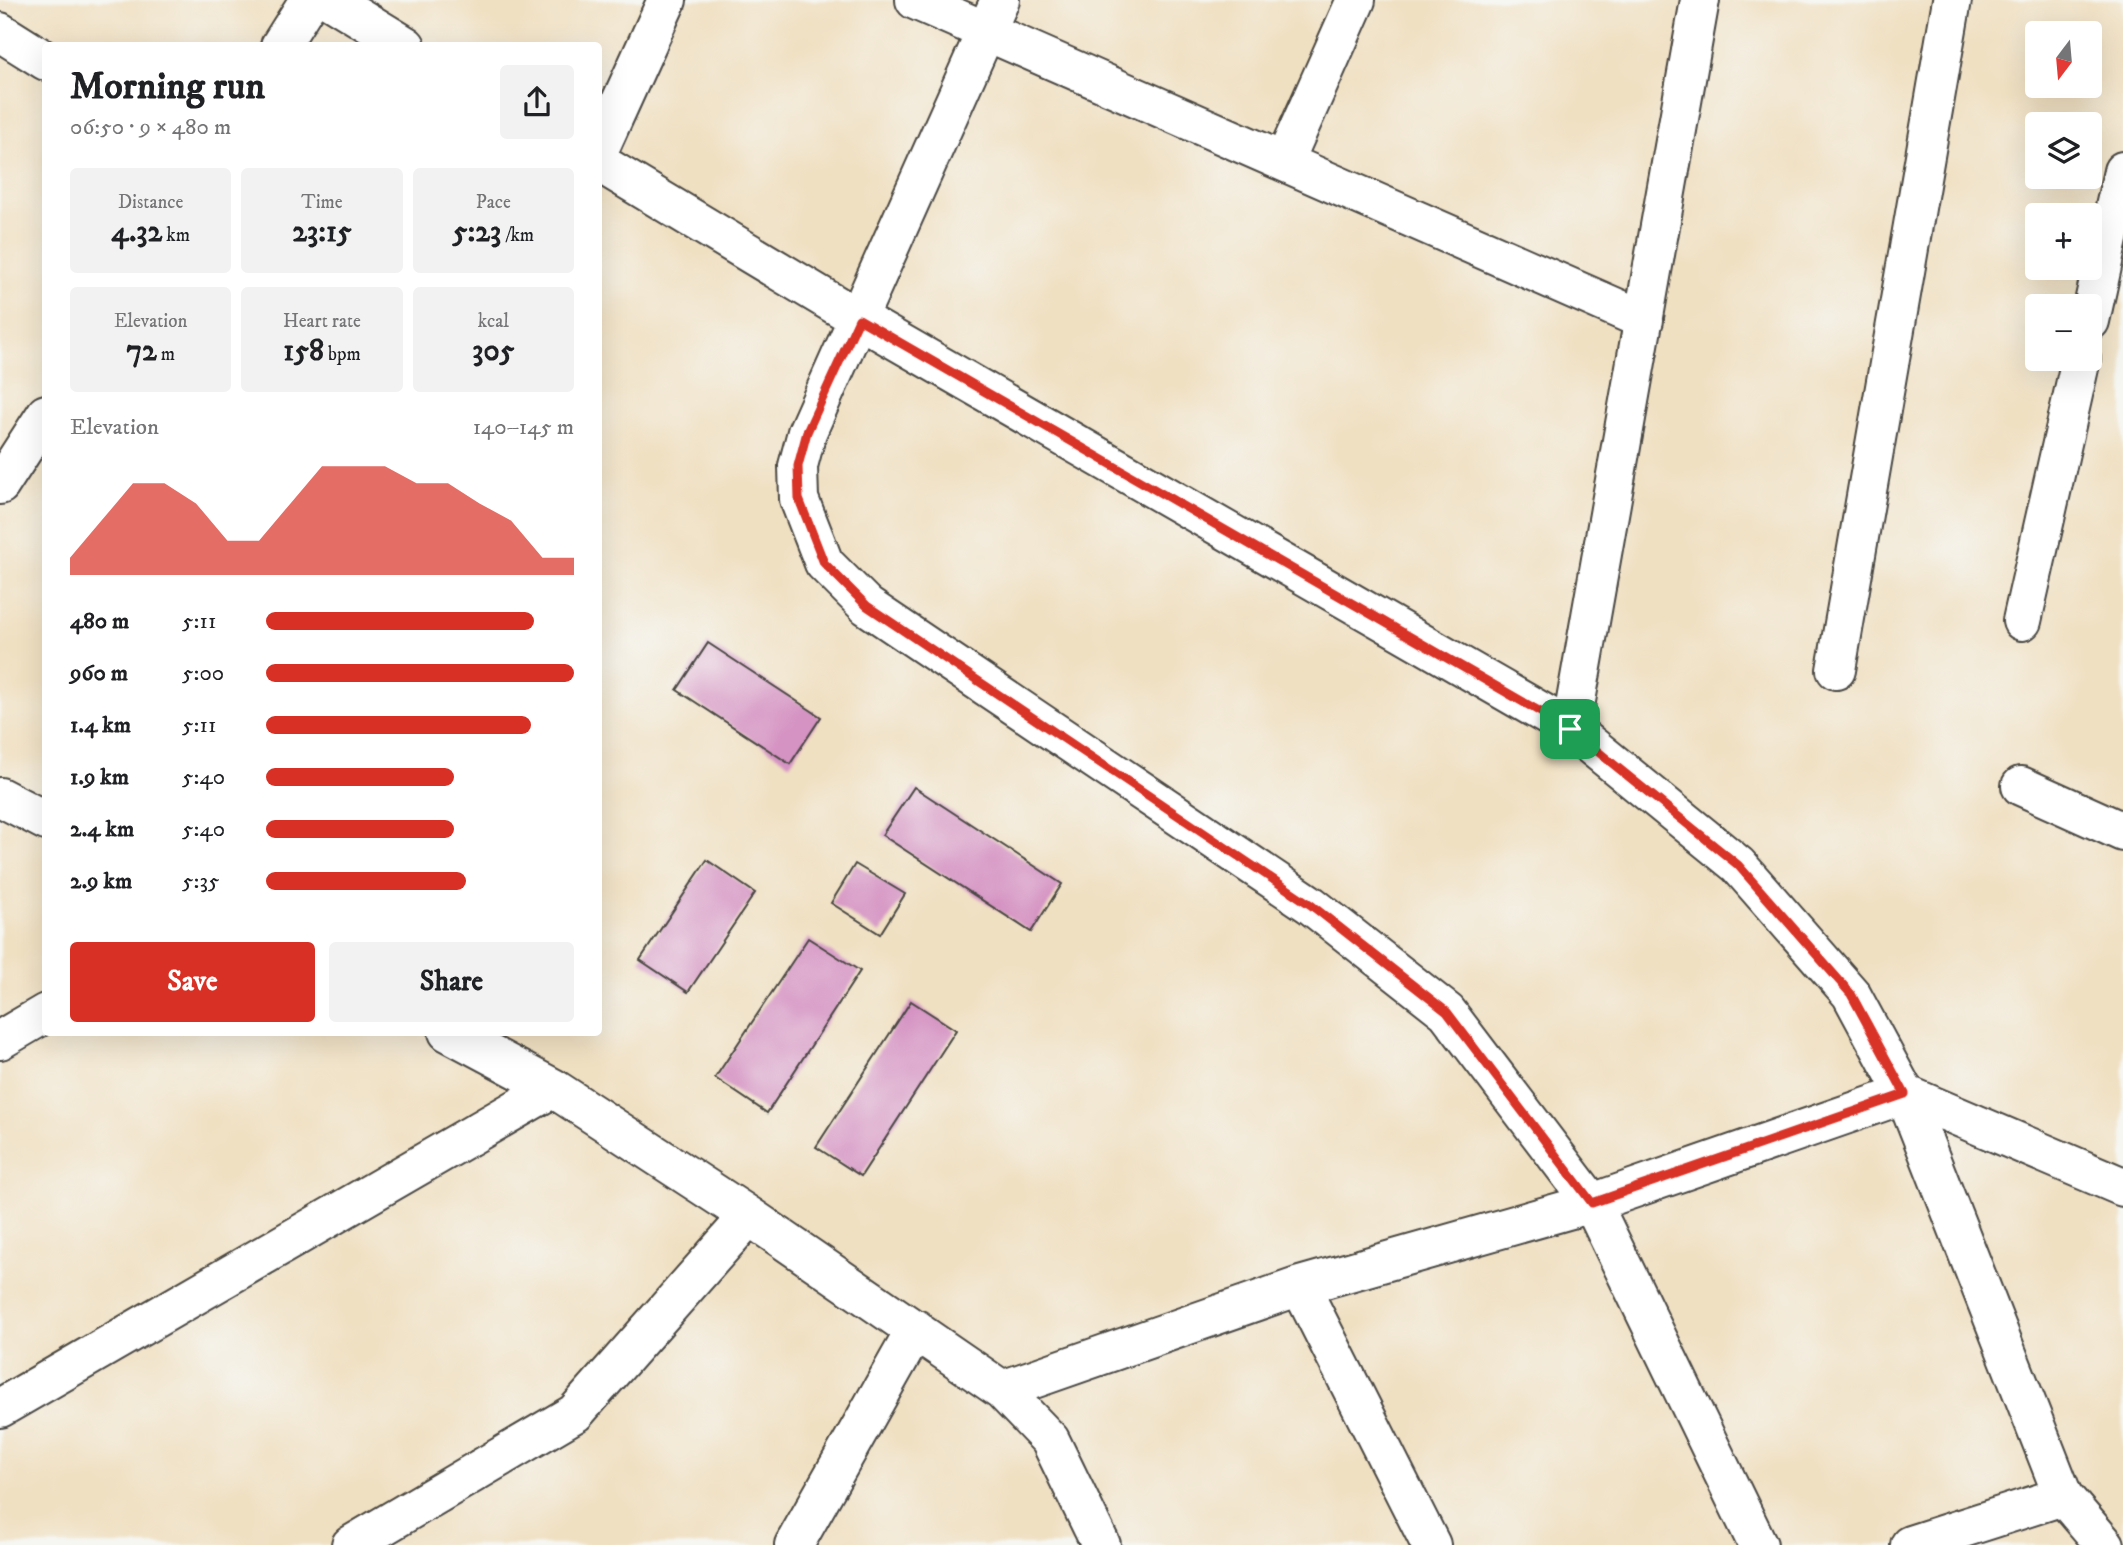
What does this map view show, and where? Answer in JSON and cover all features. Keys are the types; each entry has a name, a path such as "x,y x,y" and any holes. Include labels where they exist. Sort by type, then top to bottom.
{"street":[{"path":"283,42 309,0"},
{"path":"331,0 399,42"},
{"path":"602,143 667,0"},
{"path":"915,0 993,16 1284,162 1644,320"},
{"path":"1284,162 1356,0"},
{"path":"1570,729 1700,0"},
{"path":"1836,670 1952,0"},
{"path":"993,16 807,432 798,466 799,499 824,563 867,606 1311,905 1447,1012 1592,1203 1758,1545"},
{"path":"0,32 42,58"},
{"path":"602,164 859,319 1570,729 1738,865 1851,994 1905,1094 2063,1496 2105,1545"},
{"path":"2096,294 2123,171"},
{"path":"2022,621 2078,371"},
{"path":"0,485 42,420"},
{"path":"2021,786 2123,832"},
{"path":"0,797 42,819"},
{"path":"0,1040 42,1015"},
{"path":"456,1036 553,1088 749,1216 1002,1390 1050,1440 1101,1545"},
{"path":"0,1408 553,1088"},
{"path":"1002,1390 1300,1286 1592,1203 1905,1094 2123,1186"},
{"path":"351,1545 575,1413 749,1216"},
{"path":"1300,1286 1432,1545"},
{"path":"793,1545 916,1329"},
{"path":"1910,1545 2063,1496"}],"building":[{"path":"708,643 821,717 790,764 677,690"},
{"path":"914,787 1062,884 1031,932 882,835"},
{"path":"707,860 755,893 688,992 640,960"},
{"path":"855,864 905,894 880,934 831,903"},
{"path":"808,938 860,971 767,1113 715,1078"},
{"path":"911,1001 956,1030 861,1176 816,1147"}],"route":[{"path":"859,319 1570,729 1738,865 1851,994 1905,1094 1592,1203 1447,1012 1311,905 867,606 824,563 799,499 798,466 807,432 859,319"}]}
